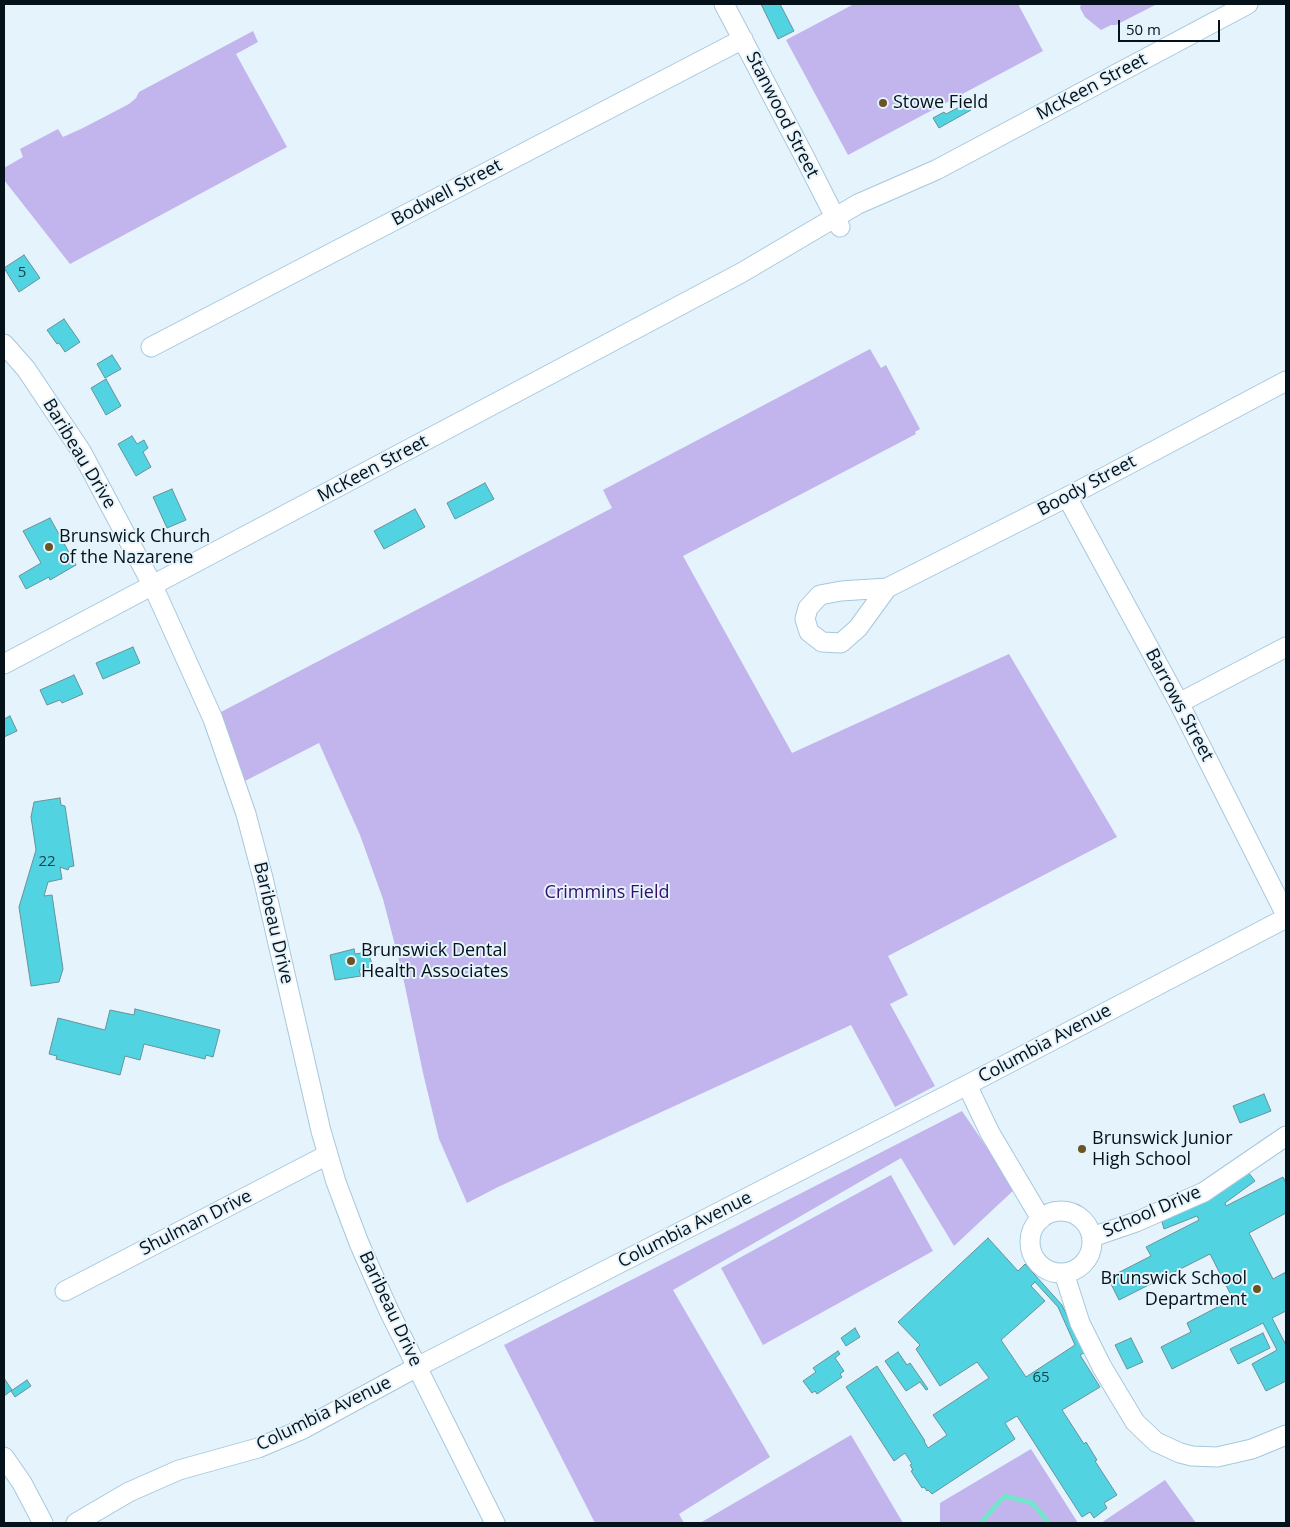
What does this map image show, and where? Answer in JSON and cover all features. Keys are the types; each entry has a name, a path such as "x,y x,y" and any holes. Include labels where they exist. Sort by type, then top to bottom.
{"street":[{"name":"Stanwood Street","path":"724,4 837,222"},
{"name":"McKeen Street","path":"4,664 837,222 864,215 936,170 1248,4"},
{"name":"Bodwell Street","path":"152,347 743,39"},
{"name":"Baribeau Drive","path":"4,344 26,369 81,450 154,586 214,719 246,814 263,878 327,1155 359,1243 389,1311 495,1523"},
{"name":"Boody Street","path":"887,588 1068,497 1286,381"},
{"name":"Barrows Street","path":"1068,497 1179,703 1286,917"},
{"path":"1179,703 1286,647"},
{"name":"Columbia Avenue","path":"76,1523 129,1492 179,1470 258,1448 302,1429 967,1085 1286,917"},
{"path":"967,1085 990,1132 1041,1219"},
{"name":"School Drive","path":"1092,1237 1136,1222 1204,1192 1286,1136"},
{"name":"Shulman Drive","path":"65,1291 327,1155"},
{"path":"1062,1211 1073,1213 1087,1224 1092,1237 1092,1249 1085,1262 1072,1271 1064,1273 1056,1273 1043,1267 1033,1255 1030,1239 1033,1230 1041,1219 1053,1212 1062,1211"},
{"path":"1064,1273 1080,1323 1102,1367 1135,1422 1156,1442 1180,1453 1192,1456 1217,1457 1252,1449 1286,1435"},
{"path":"4,1456 22,1483 43,1523"}],"green space":[{"name":"Stowe Field","path":"854,4 1018,4 1043,51 848,155 786,40"},
{"path":"1081,4 1157,4 1116,25 1111,25 1101,30 1085,17 1080,8"},
{"path":"253,31 258,42 236,54 287,147 70,264 4,180 4,168 23,157 20,149 58,129 63,137 83,128 129,104 136,98 139,92"},
{"name":"Crimmins Field","path":"870,349 881,368 886,365 920,429 915,432 916,434 683,556 792,753 1009,654 1117,837 888,956 908,995 890,1004 935,1086 895,1107 851,1025 467,1203 439,1139 402,972 383,899 360,835 319,743 245,781 219,713 612,508 603,490"},
{"path":"962,1111 1015,1189 954,1246 901,1158 673,1290 770,1457 679,1514 684,1523 595,1523 504,1345"},
{"path":"891,1175 933,1251 763,1345 721,1268"},
{"path":"851,1435 903,1523 700,1523"},
{"path":"1031,1449 1078,1523 940,1523 940,1503"},
{"path":"1165,1480 1196,1523 1101,1523"}],"building":[{"path":"761,4 780,4 794,31 778,39"},
{"path":"967,103 971,110 939,128 933,118 944,112 946,114"},
{"path":"24,255 40,278 19,292 4,268"},
{"path":"64,319 80,342 65,352 47,330"},
{"path":"112,355 121,369 105,378 97,364"},
{"path":"106,379 121,406 106,415 91,388"},
{"path":"132,436 137,444 144,440 148,448 143,452 151,467 136,476 118,444"},
{"path":"485,483 494,499 455,519 447,503"},
{"path":"172,489 186,520 167,528 153,497"},
{"path":"415,509 425,527 384,549 374,531"},
{"name":"Brunswick Church of the Nazarene","path":"50,518 76,565 50,580 49,577 26,589 19,576 41,563 23,531"},
{"path":"133,647 140,663 103,679 96,663"},
{"path":"74,675 83,694 62,703 60,700 47,705 40,690"},
{"path":"10,716 17,731 4,737 4,719"},
{"path":"60,798 61,805 65,806 74,866 69,867 68,870 60,867 62,879 48,882 44,896 52,895 63,969 59,982 31,986 19,907 36,850 31,817 34,802"},
{"name":"Brunswick Dental Health Associates","path":"354,949 355,954 368,952 373,967 359,970 361,976 335,980 330,955"},
{"path":"135,1009 220,1030 213,1057 206,1055 205,1059 144,1044 140,1060 125,1056 120,1075 56,1059 57,1056 49,1054 58,1018 105,1030 110,1010 134,1015"},
{"path":"1264,1094 1271,1111 1240,1123 1233,1106"},
{"name":"Brunswick School Department","path":"1248,1172 1255,1181 1225,1203 1226,1206 1283,1177 1286,1183 1286,1213 1249,1233 1273,1279 1286,1272 1286,1311 1272,1318 1286,1345 1286,1381 1266,1391 1252,1364 1277,1350 1263,1323 1172,1369 1161,1347 1191,1332 1187,1323 1233,1299 1210,1254 1119,1300 1108,1278 1151,1256 1146,1247 1199,1220 1197,1216 1164,1229 1161,1218 1195,1206 1219,1194"},
{"path":"988,1238 1018,1271 1025,1264 1062,1305 1084,1353 1080,1355 1100,1387 1062,1410 1084,1444 1086,1442 1097,1460 1095,1461 1117,1495 1104,1503 1107,1508 1094,1518 1090,1512 1082,1517 1017,1416 1005,1423 1015,1439 932,1494 924,1487 922,1488 911,1471 913,1470 910,1465 912,1464 905,1453 894,1461 846,1387 877,1366 928,1448 947,1435 933,1415 989,1378 977,1362 940,1386 916,1349 920,1345 898,1322","holes":["1035,1282 1058,1307 1075,1345 1026,1377 1001,1340 1045,1301 1031,1286"]},
{"path":"855,1328 860,1337 846,1346 841,1338"},
{"path":"1263,1333 1270,1348 1238,1364 1230,1349"},
{"path":"1131,1338 1143,1362 1127,1369 1115,1345"},
{"path":"838,1351 840,1354 835,1358 844,1371 840,1374 842,1377 817,1394 815,1391 812,1393 803,1381 816,1372 813,1368"},
{"path":"898,1352 907,1365 910,1363 928,1389 926,1390 920,1382 906,1391 885,1361"},
{"path":"4,1378 12,1390 4,1396"},
{"path":"27,1380 31,1386 15,1397 11,1391"}],"waterway":[{"path":"980,1523 1005,1496 1032,1503 1049,1523"}],"place":[{"name":"Stowe Field","path":"883,103"},
{"name":"Brunswick Church of the Nazarene","path":"49,547"},
{"name":"Brunswick Dental Health Associates","path":"351,961"},
{"name":"Brunswick Junior High School","path":"1082,1149"},
{"name":"Brunswick School Department","path":"1257,1289"}]}
